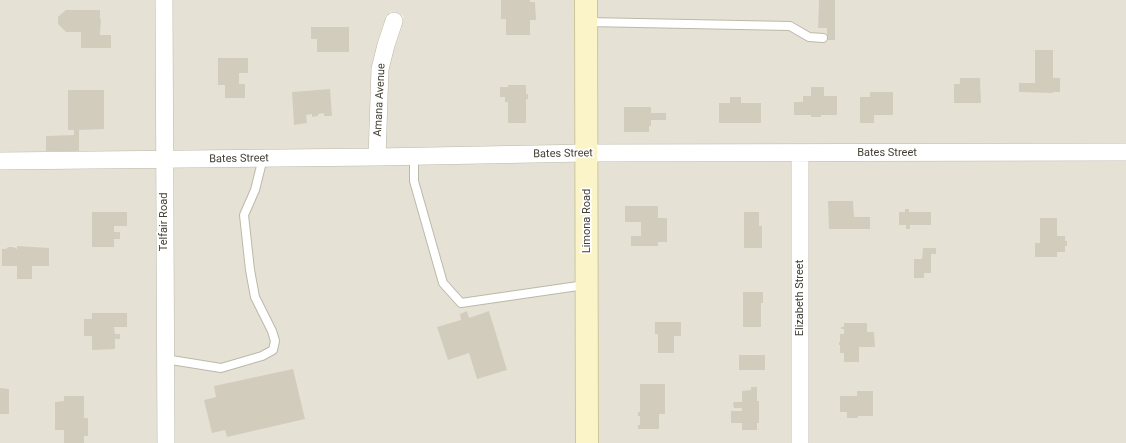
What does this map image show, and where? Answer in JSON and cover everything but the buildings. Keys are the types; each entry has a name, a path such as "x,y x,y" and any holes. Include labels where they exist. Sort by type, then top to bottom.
{"street":[{"name":"Telfair Road","path":"164,0 166,443"},
{"name":"Limona Road","path":"586,0 587,443"},
{"name":"Amana Avenue","path":"377,157 380,69 394,21"},
{"name":"Bates Street","path":"0,161 164,160 587,153 1126,152"},
{"name":"Elizabeth Street","path":"800,153 800,443"}],"lane":[{"path":"586,22 790,26 809,37 823,38"},
{"path":"414,156 414,181 443,283 461,303 587,285"},
{"path":"165,359 221,368 254,358 273,350 275,341 272,331 255,298 250,270 244,214 255,190 263,158"}],"shaded area":[{"path":"0,0 157,0 157,151 0,152"},
{"path":"171,0 579,0 580,145 385,149 388,70 393,48 404,16 390,11 379,42 370,149 171,151"},
{"path":"593,0 1126,0 1126,144 595,145"},
{"path":"1126,160 1126,443 807,443 808,161"},
{"path":"595,161 793,161 793,443 594,443"},
{"path":"580,162 580,443 173,443 171,168"},
{"path":"157,168 159,443 0,443 0,169"}]}
